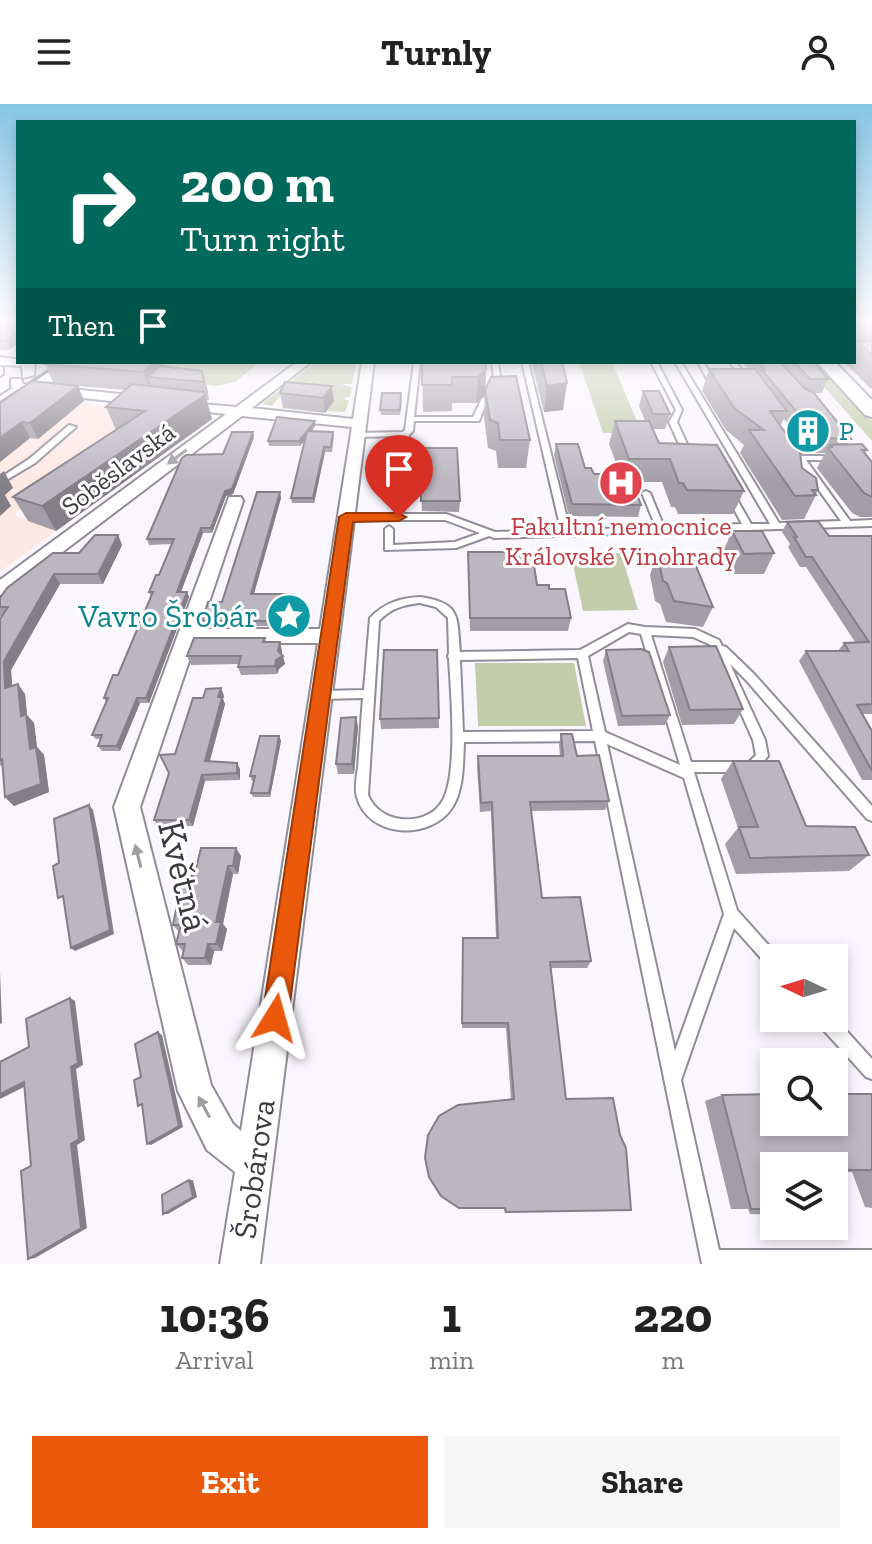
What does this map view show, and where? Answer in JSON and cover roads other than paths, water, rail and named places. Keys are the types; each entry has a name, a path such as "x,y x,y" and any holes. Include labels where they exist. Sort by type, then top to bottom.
{"main road":[{"path":"839,376 872,411"},
{"path":"0,413 14,378"}],"street":[{"name":"Soběslavská","path":"0,589 286,376"},
{"name":"Šrobárova","path":"240,1264 366,376"},
{"path":"14,378 359,429"},
{"name":"Květná","path":"235,501 127,807 195,1091 220,1137 254,1165"},
{"path":"189,636 330,636"}],"lane":[{"path":"399,517 405,434 409,431 415,376"},
{"path":"410,419 476,419 484,399 500,398 497,376"},
{"path":"528,376 566,533"},
{"path":"661,376 679,410 673,422 692,463 703,463"},
{"path":"686,376 776,526"},
{"path":"708,376 711,382"},
{"path":"743,376 750,386"},
{"path":"0,399 14,378"},
{"path":"0,482 32,461 72,427"},
{"path":"359,429 405,434"},
{"path":"783,434 847,523"},
{"path":"800,458 842,458"},
{"path":"727,487 748,527"},
{"path":"646,493 660,527"},
{"path":"346,517 453,518 486,534"},
{"path":"389,529 388,548 456,545 486,534 872,523"},
{"path":"401,601 428,601 447,609 453,618 453,656 458,737 452,791 445,808 433,819 419,824 391,824 370,813 362,795 374,620 401,601"},
{"path":"453,656 582,654 628,628 695,633 715,643 750,677 872,815"},
{"path":"645,631 731,914 760,946"},
{"path":"458,737 601,736 688,771 752,767 762,756 759,740 715,643"},
{"path":"582,654 712,1262 872,1260"},
{"path":"321,695 368,694"},
{"path":"673,1080 731,914"},
{"path":"837,1032 872,1071"}],"tram line":[{"path":"0,403 41,376"}],"place":[{"name":"P","path":"808,431"},
{"name":"Fakultní nemocnice Královské Vinohrady","path":"621,483"},
{"name":"Vavro Šrobár","path":"289,616"}]}
